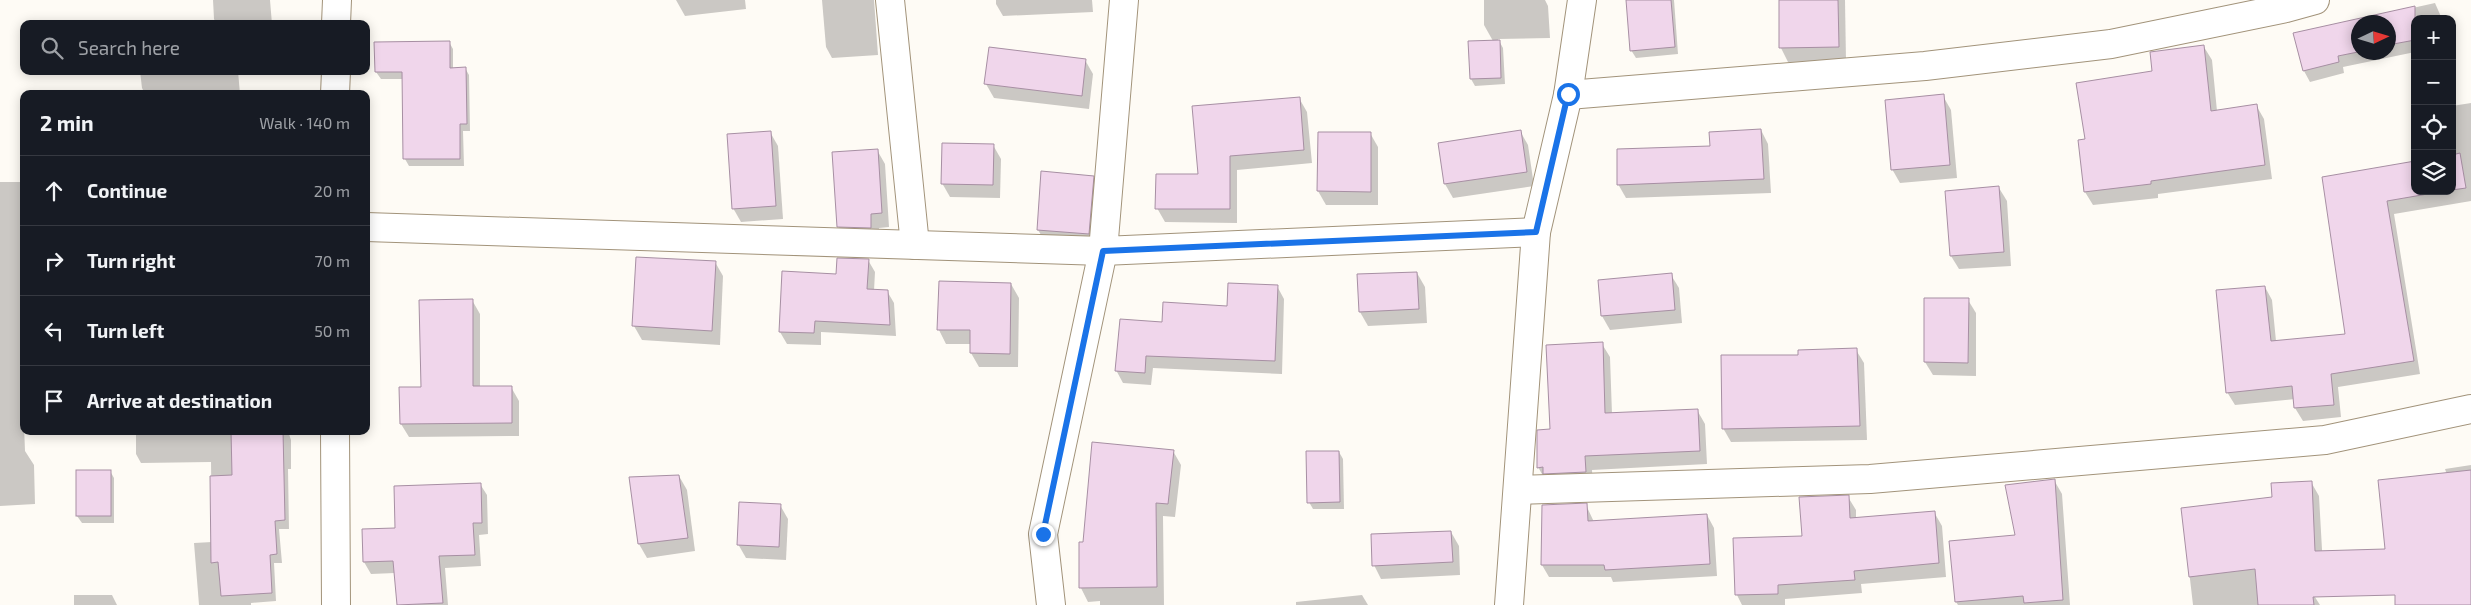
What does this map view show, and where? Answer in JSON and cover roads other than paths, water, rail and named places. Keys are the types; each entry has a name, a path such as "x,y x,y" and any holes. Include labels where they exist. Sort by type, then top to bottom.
{"street":[{"path":"336,20 337,0"},
{"path":"890,0 915,245"},
{"path":"1051,605 1043,534 1103,251 1124,0"},
{"path":"1509,605 1536,232 1568,94 1582,0"},
{"path":"1568,94 1924,66 2111,44 2286,8 2315,0"},
{"path":"335,90 336,75"},
{"path":"370,227 1103,251 1536,232"},
{"path":"1518,490 1870,479 1910,476 2325,440 2471,408"},
{"path":"334,435 336,605"}]}
